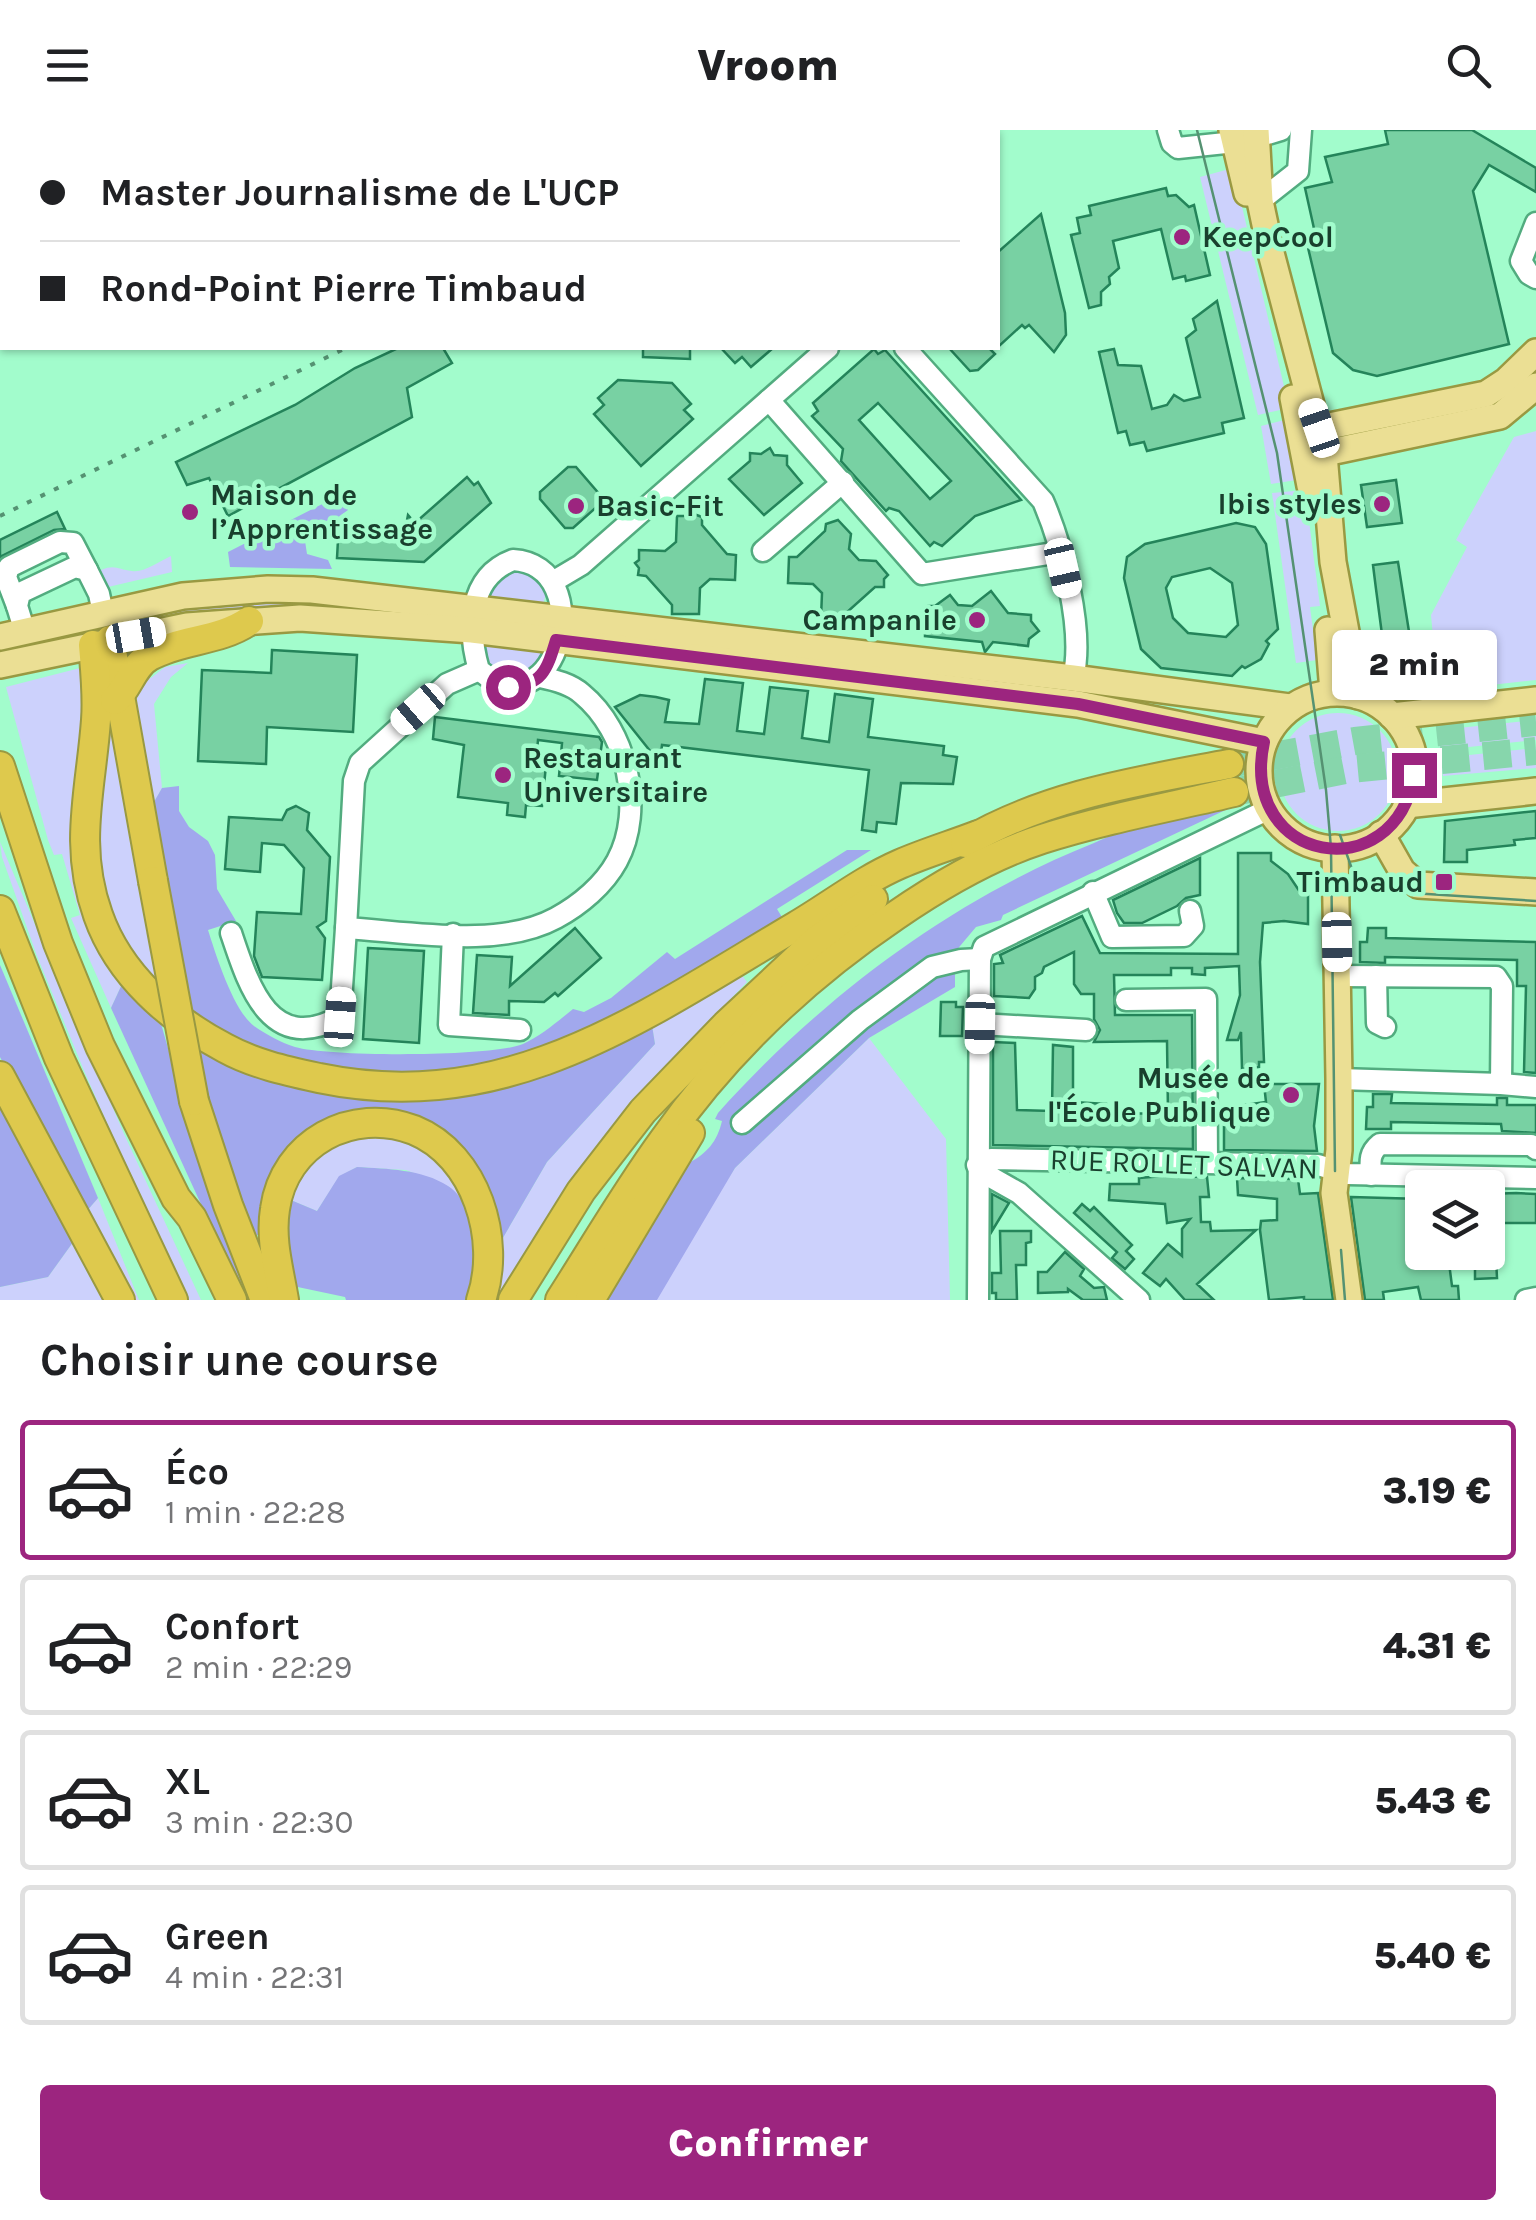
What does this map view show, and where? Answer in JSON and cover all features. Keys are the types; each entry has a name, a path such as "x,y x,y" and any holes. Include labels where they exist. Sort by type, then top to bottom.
{"highway":[{"path":"97,714 120,695 146,657 186,641 234,631 249,621"},
{"path":"98,629 120,695 194,1102 264,1300"},
{"path":"98,629 97,714 84,807 85,861 98,914 117,957 154,998 205,1038 267,1066 346,1084 391,1087 480,1081 552,1060 664,1002 897,864 1031,812 1119,784 1231,778 1040,840 991,860 927,895 834,958 750,1035 708,1083 663,1141 560,1300"},
{"path":"0,766 58,943 100,1046 232,1300"},
{"path":"590,1300 687,1136 771,1036 875,946 934,905 996,869 1100,823"},
{"path":"513,1300 580,1191 643,1111 726,1024 816,941 856,910 978,835"},
{"path":"0,910 59,1058 173,1300"},
{"path":"2,1080 120,1300"},
{"path":"284,1300 273,1232 275,1208 286,1175 300,1152 315,1140 336,1130 374,1124 416,1131 436,1143 456,1162 473,1187 483,1211 488,1258 481,1300"},
{"path":"222,1182 253,1242 276,1300"},
{"path":"176,1198 179,1223 215,1300"}],"main road":[{"path":"1252,134 1260,201 1313,443 1335,576 1346,694"},
{"path":"1252,134 1313,443"},
{"path":"1313,443 1486,394 1506,382 1536,352"},
{"path":"1313,443 1500,416 1536,386"},
{"path":"7,664 183,596 268,589 312,590 473,618 1078,704 1264,742"},
{"path":"11,635 300,618 473,618"},
{"path":"559,629 1073,678 1290,708"},
{"path":"1346,694 1392,716 1402,729 1413,758 1414,775 1406,805 1381,834 1364,844 1335,848 1299,838 1284,828 1269,809 1260,782 1264,742 1290,708 1312,696 1346,694"},
{"path":"1392,716 1536,700"},
{"path":"1406,805 1536,791"},
{"path":"1381,834 1402,871 1418,885 1536,892"},
{"path":"1335,848 1339,1150 1334,1193 1349,1300"}],"street":[{"path":"1168,130 1178,148 1191,149 1252,134"},
{"path":"1260,201 1298,172 1306,134"},
{"path":"1536,223 1521,261 1536,278"},
{"path":"554,581 581,565 826,350"},
{"path":"908,350 1043,500 1053,524 1079,636 1073,678"},
{"path":"768,400 922,574 1060,552"},
{"path":"763,551 843,482"},
{"path":"17,606 6,577 9,567 60,542 73,543 100,598 98,629"},
{"path":"513,560 528,561 544,569 554,581 560,595 559,629 548,666 524,686 508,687 492,681 479,670 473,618 489,574 513,560"},
{"path":"11,635 20,593 75,567 87,570"},
{"path":"231,933 250,986 265,1012 303,1030 340,1017 354,782 360,764 447,684 479,670"},
{"path":"346,928 507,935 558,917 608,874 618,859 630,819 626,776 613,733 580,691 540,676"},
{"path":"978,1300 984,1162 980,959 984,947 1269,809"},
{"path":"1093,892 1112,937 1184,936 1193,926 1190,910"},
{"path":"452,934 449,1024 520,1030"},
{"path":"742,1123 860,1020 932,967 980,959"},
{"path":"1338,976 1496,977 1502,986 1501,1084"},
{"path":"1376,976 1376,1022 1386,1027"},
{"path":"1126,1000 1206,1000 1208,1162"},
{"path":"980,1024 1086,1030"},
{"path":"1339,1079 1536,1087"},
{"path":"1372,1175 1373,1150 1380,1144 1531,1145 1536,1150"},
{"name":"RUE ROLLET SALVAN","path":"1020,1193 1022,1170 1032,1159"},
{"name":"RUE ROLLET SALVAN","path":"984,1162 1032,1159 1318,1165 1372,1175 1536,1178"},
{"path":"984,1162 980,1171 1020,1193 1139,1300"},
{"path":"1526,1300 1536,1298"}],"shaded area":[{"path":"1233,168 1289,408 1258,415 1200,177"},
{"path":"1292,418 1303,479 1271,484 1261,426"},
{"path":"1536,431 1536,680 1438,691 1431,615 1467,547 1456,540 1514,437"},
{"path":"1305,490 1320,606 1310,607 1317,660 1296,663 1272,493"},
{"path":"340,495 348,510 305,541 307,554 328,560 332,569 230,567 228,552"},
{"path":"171,556 172,572 108,587 101,570 142,570"},
{"path":"521,570 532,574 546,593 543,605 486,597 499,578"},
{"path":"292,598 443,619 293,605 215,610 136,624 134,618 179,608"},
{"path":"483,642 537,648 541,656 525,673 506,674 490,669"},
{"path":"188,663 171,677 154,704 162,788 150,809 137,740 139,689 144,673 151,678 165,667"},
{"path":"84,667 73,834 123,982 111,1008 71,918 80,915 62,854 54,855 48,840 6,687"},
{"path":"1338,713 1361,717 1380,730 1393,749 1397,772 1393,795 1380,814 1361,827 1338,831 1315,827 1296,814 1283,795 1279,772 1283,749 1296,730 1315,717"},
{"path":"1536,720 1536,740 1440,750 1439,730"},
{"path":"114,725 157,982 140,976 112,930 94,848 104,729"},
{"path":"1536,748 1536,768 1443,776 1441,758"},
{"path":"179,786 179,811 189,827 208,841 215,855 217,889 236,921 208,930 232,995 258,1029 290,1045 313,1050 446,1053 523,1044 573,1009 584,1012 611,998 667,952 675,959 847,850 871,850 777,909 785,922 528,1062 429,1078 289,1065 187,1020 150,809 162,788"},
{"path":"1234,806 1003,915 1001,920 976,927 955,952 955,987 869,1038 735,1168 657,1300 608,1300 689,1163 714,1141 722,1121 715,1119 718,1113 800,1030 845,992 939,923 1041,866 1151,820"},
{"path":"0,842 124,1134 201,1300 184,1300 37,956"},
{"path":"0,965 98,1198 80,1219 0,1057"},
{"path":"738,970 747,982 626,1117 498,1300 488,1300 497,1248 547,1162 655,1044 651,1019"},
{"path":"123,982 160,1020 183,1101 256,1300 245,1300 111,1008"},
{"path":"651,1019 655,1044 547,1162 497,1248 423,1125 295,1142 270,1185 262,1236 253,1234 213,1141 192,1039 383,1095"},
{"path":"869,1038 946,1139 950,1300 655,1300 735,1168"},
{"path":"0,1095 76,1238 48,1277 0,1287"},
{"path":"375,1135 407,1144 433,1159 454,1182 467,1212 449,1187 406,1170 357,1167 339,1177 317,1211 286,1198 300,1172 320,1153 346,1141"},
{"path":"357,1167 427,1176 459,1196 476,1240 475,1273 465,1300 346,1300 293,1286 285,1252 286,1198 317,1211 339,1176"},
{"path":"98,1198 139,1300 123,1300 80,1219"},
{"path":"76,1238 108,1300 0,1300 0,1287 48,1277"}],"building":[{"path":"1385,130 1472,130 1536,168 1536,192 1489,165 1473,191 1509,344 1377,376 1353,370 1333,353 1305,235 1315,233 1305,188 1332,182 1325,157 1388,144"},
{"path":"1166,188 1168,196 1176,195 1189,207 1194,205 1210,275 1186,281 1185,276 1173,279 1161,229 1113,241 1119,268 1101,292 1101,305 1089,308 1071,235 1080,233 1077,218 1091,215 1089,206"},
{"path":"1041,214 1065,313 1066,335 1054,352 1029,325 1022,325 1000,345 1000,250"},
{"path":"1217,301 1244,418 1222,423 1224,433 1147,451 1144,442 1130,445 1126,431 1118,433 1099,352 1114,349 1118,365 1141,366 1152,409 1167,405 1174,395 1184,401 1200,397 1186,338 1196,330 1193,319"},
{"path":"394,350 444,350 452,363 407,388 412,417 228,516 209,478 187,485 176,462 295,405 355,368"},
{"path":"643,350 690,350 690,359 643,357"},
{"path":"723,350 771,350 751,367 742,357 735,363"},
{"path":"873,350 878,354 885,350 1021,500 975,516 942,546 934,542 930,546 899,511 886,511 841,461 843,449 812,416 818,411 813,403","holes":["878,403 951,481 930,499 859,420"]},
{"path":"951,350 991,350 995,354 978,370 970,371"},
{"path":"618,380 672,383 691,404 684,410 693,419 641,466 594,414 604,405 598,398"},
{"path":"770,448 774,455 787,456 787,465 802,483 764,515 729,479 750,461 750,453 761,454"},
{"path":"568,467 576,467 601,496 601,503 573,528 565,528 540,499 540,492"},
{"path":"467,477 474,485 478,482 491,503 424,562 337,558 339,522 406,526 408,515 415,523"},
{"name":"Ibis styles","path":"1396,480 1402,523 1367,527 1361,485"},
{"path":"57,512 65,529 54,530 0,557 0,540"},
{"path":"691,513 702,517 702,525 727,554 736,555 735,580 710,579 700,588 699,614 672,614 672,605 646,576 638,575 635,563 639,550 665,551 676,542 677,516"},
{"path":"838,520 851,534 849,549 859,560 876,561 888,575 884,587 875,587 846,613 846,619 821,618 822,593 813,584 788,583 789,557 797,557 825,531 826,524"},
{"path":"1236,523 1255,527 1266,544 1278,629 1266,641 1269,644 1261,659 1242,666 1232,676 1161,668 1141,649 1124,578 1127,557 1145,544","holes":["1210,568 1232,583 1238,625 1226,637 1188,633 1173,618 1166,588 1172,577"]},
{"path":"1398,562 1417,696 1388,680 1373,565"},
{"name":"Campanile","path":"991,591 1008,613 1031,615 1039,631 1029,639 1028,646 993,642 985,652 982,642 925,636 917,619 928,606 935,606 950,595 958,605 972,606"},
{"path":"272,650 357,655 353,732 267,727 266,764 198,761 202,670 271,673"},
{"path":"705,679 743,683 737,731 764,734 770,687 808,691 802,738 829,742 835,694 873,699 868,737 944,746 943,755 957,757 953,784 901,783 896,824 877,822 876,832 862,830 869,770 662,745 661,753 651,752 615,707 640,695 656,697 669,700 665,722 699,724"},
{"path":"435,717 599,737 602,742 597,780 559,776 562,743 538,740 536,764 546,765 542,806 526,805 525,817 507,815 508,803 458,797 464,745 433,739"},
{"path":"296,806 309,813 307,830 330,857 326,921 317,927 325,938 322,980 262,977 254,956 257,912 301,914 304,868 284,845 262,843 260,872 225,869 229,817 282,820 287,810"},
{"path":"1536,811 1536,838 1514,840 1515,845 1467,850 1467,862 1444,862 1445,821"},
{"path":"1238,853 1271,853 1271,861 1288,874 1300,892 1308,892 1308,924 1263,923 1260,962 1264,1062 1259,1062 1259,1067 1242,1069 1241,1032 1238,1040 1227,1040 1240,995 1239,966 1205,968 1205,975 1192,974 1192,968 1171,968 1171,975 1114,975 1115,1015 1192,1015 1193,1149 993,1145 993,1042 1015,1043 1017,1110 1052,1111 1053,1045 1073,1047 1073,1102 1106,1104 1106,1111 1113,1113 1168,1114 1167,1041 1094,1042 1100,1030 1094,1019 1094,994 1081,994 1074,984 1074,952 1044,967 1035,977 1035,989 1029,998 994,996 994,964 1003,963 1000,955 1082,916 1100,953 1238,954"},
{"path":"1200,858 1200,895 1186,898 1142,923 1124,923 1113,900"},
{"path":"575,928 601,958 558,996 555,993 544,1002 509,1001 509,1015 473,1013 477,955 512,957 510,986"},
{"path":"1368,928 1386,928 1386,938 1536,942 1536,1073 1524,1072 1526,986 1517,986 1517,960 1385,957 1385,963 1360,962 1360,942 1367,942"},
{"path":"368,948 424,951 419,1043 363,1039"},
{"path":"941,1002 956,1002 956,1007 963,1007 962,1036 940,1036"},
{"path":"1264,1084 1319,1084 1314,1126 1317,1151 1224,1150 1224,1117 1229,1116 1229,1107 1266,1102"},
{"path":"1373,1094 1392,1094 1391,1103 1497,1105 1497,1098 1507,1098 1507,1105 1536,1105 1536,1133 1502,1131 1501,1124 1391,1122 1391,1129 1366,1129 1367,1107 1373,1107"},
{"path":"1207,1177 1209,1197 1200,1197 1201,1222 1210,1222 1211,1231 1256,1230 1197,1284 1214,1300 1185,1300 1166,1279 1160,1286 1143,1273 1168,1244 1182,1256 1182,1229 1190,1219 1167,1223 1165,1204 1109,1200 1110,1184 1139,1184 1139,1178"},
{"path":"1237,1178 1298,1179 1300,1194 1318,1193 1333,1300 1269,1300 1260,1230 1261,1221 1277,1220 1277,1199 1238,1195"},
{"path":"1505,1193 1536,1194 1536,1223 1505,1223"},
{"path":"992,1194 1009,1203 992,1231"},
{"path":"1351,1197 1405,1199 1405,1270 1450,1270 1452,1286 1458,1286 1459,1300 1421,1300 1418,1287 1383,1292 1384,1300 1365,1300"},
{"path":"1082,1204 1090,1211 1094,1207 1132,1245 1126,1251 1134,1259 1125,1269 1112,1258 1117,1252 1074,1213"},
{"path":"1000,1231 1031,1231 1031,1242 1026,1243 1026,1265 1016,1265 1017,1300 996,1300 996,1293 992,1293 992,1273 1001,1273"},
{"path":"1065,1252 1084,1269 1080,1276 1094,1288 1104,1287 1107,1300 1083,1300 1068,1289 1038,1293 1038,1272 1047,1272"},
{"path":"1475,1270 1497,1270 1497,1278 1475,1279"}],"tunnel":[{"path":"1229,764 1355,741 1536,722"},
{"path":"1234,792 1350,769 1536,751"}],"tram line":[{"path":"1197,130 1277,453 1326,790 1331,848 1335,1171"},
{"path":"1340,835 1353,872 1380,891 1536,901"},
{"path":"1341,1250 1345,1300"}],"railway":[{"path":"0,516 342,350"}],"place":[{"name":"KeepCool","path":"1182,237"},
{"name":"Ibis styles","path":"1382,504"},
{"name":"Basic-Fit","path":"576,506"},
{"name":"Maison de l’Apprentissage","path":"190,512"},
{"name":"Campanile","path":"977,620"},
{"name":"Restaurant Universitaire","path":"503,775"},
{"name":"Timbaud","path":"1444,882"},
{"name":"Musée de l'École Publique","path":"1291,1095"}],"route":[{"path":"508,687 524,686 540,676 548,666 556,640 811,669 1150,716 1264,742 1260,782 1269,809 1284,828 1299,838 1331,848 1364,844 1381,834 1406,805 1414,775"}]}
